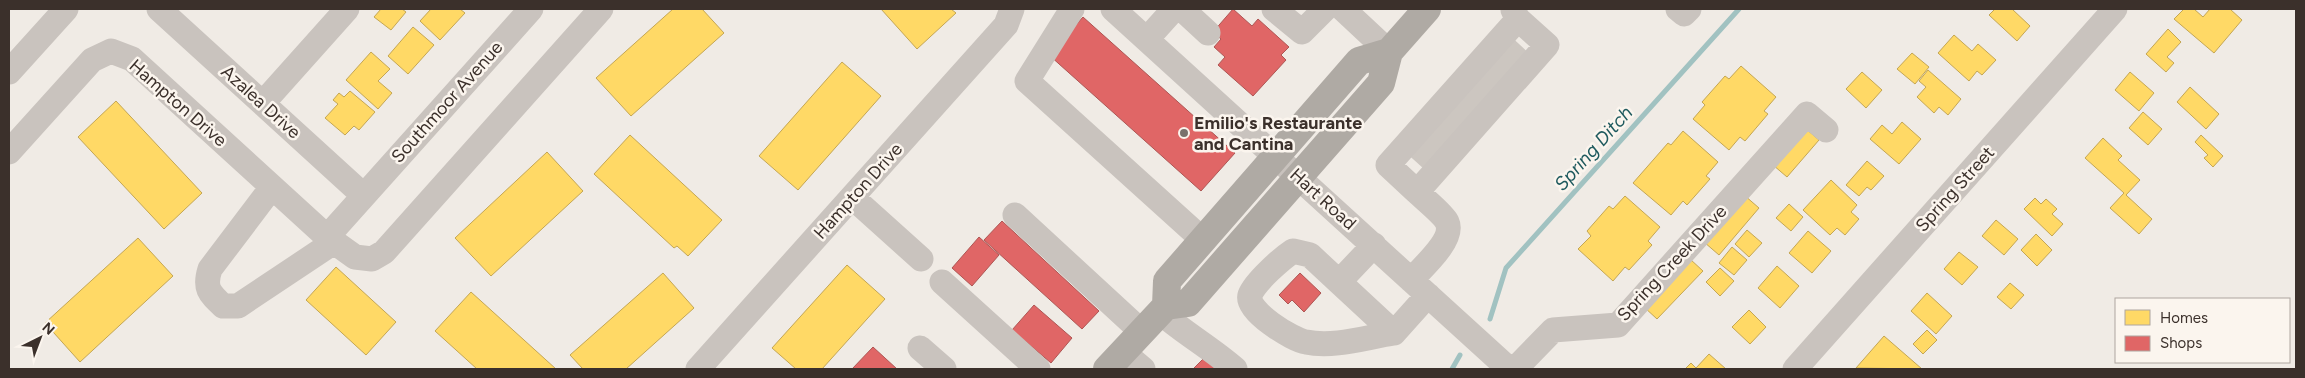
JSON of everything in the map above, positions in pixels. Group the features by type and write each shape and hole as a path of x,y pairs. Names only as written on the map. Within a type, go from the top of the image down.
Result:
{"highway":[{"path":"1125,363 1142,332 1163,309 1188,303 1381,83 1389,52 1427,9"},
{"path":"1163,309 1167,281 1358,62 1389,52"}],"street":[{"path":"9,72 66,9"},
{"name":"Azalea Drive","path":"160,9 363,194"},
{"path":"263,103 347,9"},
{"name":"Southmoor Avenue","path":"363,194 530,9"},
{"name":"Hampton Drive","path":"9,152 92,60 111,51 132,59 330,240 355,257 372,259 384,252 601,9"},
{"name":"Hampton Drive","path":"703,367 1006,25 1012,9"},
{"path":"1072,9 1027,80 1203,240"},
{"path":"1147,39 1174,9"},
{"path":"1182,9 1208,33"},
{"path":"1274,9 1302,32 1325,9"},
{"path":"1343,9 1389,52"},
{"path":"1678,9 1684,14 1689,9"},
{"name":"Spring Street","path":"1796,369 2115,9"},
{"name":"Hart Road","path":"1117,10 1509,369"},
{"path":"1394,333 1449,233 1447,222 1388,165 1469,104 1548,45 1513,12 1469,104 1417,192"},
{"name":"Spring Creek Drive","path":"1515,369 1553,330 1618,325 1807,114 1826,130"},
{"path":"272,187 210,269 206,281 210,295 223,306 238,306 330,240 363,194"},
{"path":"852,197 921,259"},
{"path":"1015,215 1142,332"},
{"path":"1339,282 1374,246"},
{"path":"1293,251 1310,255 1394,333 1332,343 1307,342 1287,335 1268,322 1250,301 1250,295 1256,286 1284,257 1293,251"},
{"path":"942,282 1038,369"},
{"path":"1163,309 1187,335 1213,349 1235,369"},
{"path":"920,348 944,369"}],"building: Homes":[{"path":"381,9 402,9 406,12 391,30 374,17"},
{"path":"431,9 460,9 465,13 440,40 420,21"},
{"path":"673,9 702,9 724,33 631,116 596,78"},
{"path":"881,9 951,9 956,13 917,49"},
{"path":"1995,9 2012,9 2030,26 2017,41 1989,15"},
{"path":"2184,9 2194,9 2203,17 2210,9 2230,9 2242,20 2214,53 2174,19"},
{"path":"413,27 434,45 408,74 388,56"},
{"path":"2168,29 2181,42 2167,57 2174,63 2166,72 2146,54"},
{"path":"1954,35 1972,51 1978,44 1996,60 1982,75 1977,71 1969,81 1938,53"},
{"path":"371,52 390,69 378,81 392,93 378,109 346,80"},
{"path":"1912,53 1929,67 1915,84 1897,69"},
{"path":"842,62 881,96 798,190 759,156"},
{"path":"1741,66 1776,97 1764,111 1768,114 1745,141 1740,137 1729,150 1693,119 1705,105 1702,102 1725,76 1729,79"},
{"path":"1928,70 1961,99 1948,115 1939,107 1934,113 1917,97 1926,87 1919,81"},
{"path":"1862,72 1882,90 1866,108 1846,89"},
{"path":"2130,72 2154,93 2139,111 2115,90"},
{"path":"2190,87 2219,114 2206,129 2177,102"},
{"path":"350,91 375,112 359,130 354,126 345,135 325,118 338,104 333,100 339,93 344,97"},
{"path":"116,101 202,193 164,229 78,137"},
{"path":"2143,112 2162,129 2148,145 2129,128"},
{"path":"1902,122 1921,139 1899,164 1870,139 1882,125 1892,134"},
{"path":"1805,128 1819,140 1787,177 1773,165"},
{"path":"1683,131 1718,162 1706,176 1710,179 1687,205 1683,201 1671,215 1633,183 1668,143 1671,145"},
{"path":"630,135 722,220 688,256 677,246 674,248 594,174"},
{"path":"2201,135 2223,156 2213,167 2204,158 2208,155 2195,142"},
{"path":"2103,138 2122,156 2118,160 2140,180 2126,195 2152,219 2139,234 2110,208 2124,193 2085,158"},
{"path":"547,152 583,191 491,276 455,238"},
{"path":"1867,161 1884,176 1871,190 1867,187 1859,196 1846,185"},
{"path":"1831,180 1857,205 1851,212 1859,219 1845,235 1837,228 1830,235 1803,210"},
{"path":"1744,195 1759,208 1719,255 1704,242"},
{"path":"1625,196 1660,227 1648,241 1652,245 1629,270 1625,267 1613,281 1578,249 1591,236 1587,231 1609,206 1613,209"},
{"path":"2035,198 2041,204 2046,199 2057,209 2052,214 2063,224 2052,236 2024,209"},
{"path":"1789,204 1803,217 1791,231 1776,218"},
{"path":"1996,220 2018,239 2004,255 1982,236"},
{"path":"1747,230 1762,243 1749,257 1735,244"},
{"path":"1808,231 1831,251 1812,273 1789,253"},
{"path":"2036,234 2052,250 2037,266 2021,250"},
{"path":"138,238 173,276 80,362 45,323"},
{"path":"1732,247 1747,260 1734,275 1719,263"},
{"path":"1959,252 1978,267 1962,285 1944,269"},
{"path":"1690,259 1703,271 1657,319 1644,307"},
{"path":"847,265 885,299 822,369 796,369 772,348"},
{"path":"1777,266 1799,286 1780,308 1758,288"},
{"path":"336,267 396,322 366,355 306,300"},
{"path":"1720,268 1734,281 1720,296 1706,282"},
{"path":"663,273 694,308 626,369 583,369 570,355"},
{"path":"2010,283 2024,295 2011,309 1997,297"},
{"path":"471,292 556,369 477,369 435,331"},
{"path":"1927,293 1952,316 1936,334 1911,311"},
{"path":"1749,310 1766,327 1750,344 1732,327"},
{"path":"1927,330 1937,340 1923,354 1913,344"},
{"path":"1884,336 1922,369 1856,368"},
{"path":"1709,354 1726,369 1685,369 1691,363 1696,368"}],"building: Shops":[{"path":"1233,9 1252,26 1258,19 1289,47 1281,55 1286,60 1253,96 1218,65 1225,57 1214,47 1221,39 1213,32"},
{"path":"1083,17 1235,153 1201,191 1049,55"},
{"path":"1002,221 1099,311 1082,329 984,240"},
{"path":"979,237 999,255 972,286 952,268"},
{"path":"1300,273 1321,293 1304,312 1292,300 1288,304 1279,295"},
{"path":"1034,305 1072,338 1051,363 1012,330"},
{"path":"873,347 897,369 852,369"},
{"path":"1210,352 1229,369 1193,369"}],"waterway":[{"name":"Spring Ditch","path":"1490,319 1506,268 1739,9"},
{"path":"1452,369 1460,355"}],"tunnel":[{"path":"1504,47 1522,64"},
{"path":"1489,63 1507,80"},
{"path":"1474,80 1492,96"},
{"path":"1460,96 1478,112"},
{"path":"1445,112 1464,129"},
{"path":"1431,129 1449,146"},
{"path":"1416,145 1435,162"}],"place":[{"name":"Emilio's Restaurante and Cantina","path":"1184,133"}]}
